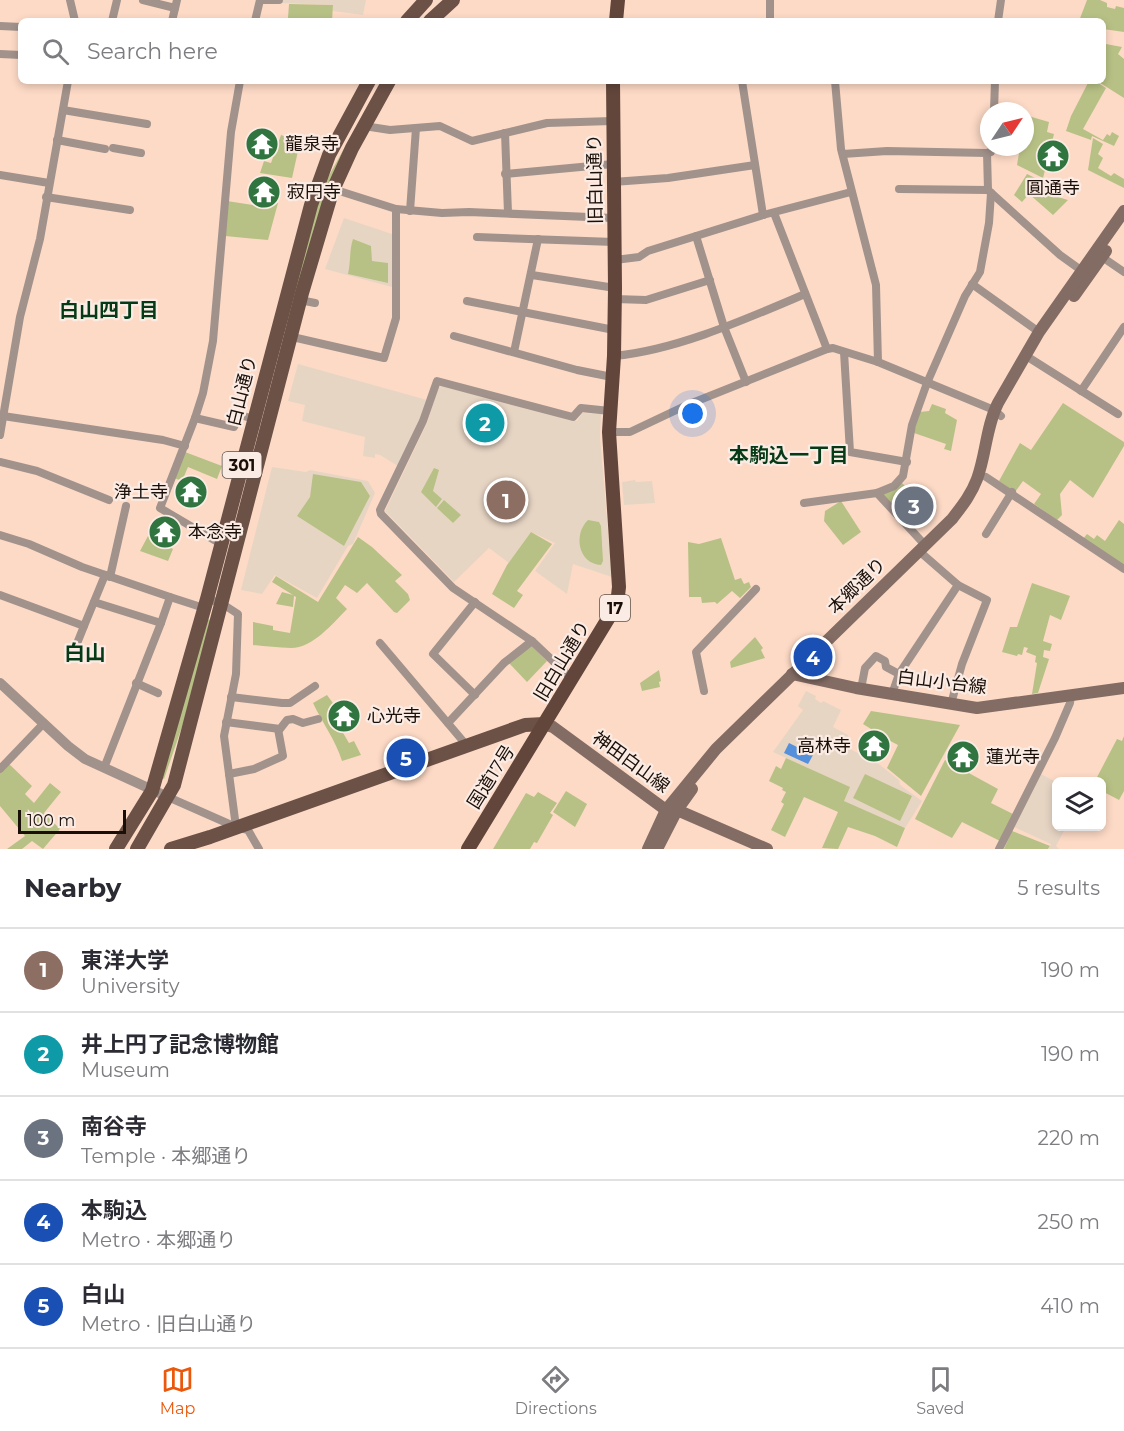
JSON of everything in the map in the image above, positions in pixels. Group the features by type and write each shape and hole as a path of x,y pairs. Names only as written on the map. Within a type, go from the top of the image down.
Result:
{"highway":[{"path":"616,18 618,0"},
{"name":"旧白山通り","path":"544,724 617,604 619,576 609,432 615,293 613,84"},
{"name":"国道17号","path":"468,849 544,724"}],"main road":[{"path":"410,18 426,0"},
{"path":"433,18 453,0"},
{"name":"白山通り","path":"116,849 152,791 321,175 329,155 367,84"},
{"name":"白山通り","path":"137,849 174,784 300,300 333,189 383,84"},
{"path":"321,175 337,154 352,126 356,124 364,126"},
{"name":"本郷通り","path":"923,551 970,510 986,477 999,408 1124,211"},
{"name":"本郷通り","path":"648,849 672,810 716,749 797,675 923,551 952,519 973,490 999,408 1039,332 1085,273 1102,257 1124,226"},
{"path":"271,352 286,356"},
{"name":"白山小台線","path":"797,675 861,689 982,708 1124,688"},
{"name":"神田白山線","path":"544,724 553,727 672,810 767,849"},
{"name":"旧白山通り","path":"171,849 468,747 525,725 544,724"},
{"name":"本郷通り","path":"657,849 672,810"}],"street":[{"path":"70,0 74,18"},
{"path":"113,18 117,0"},
{"path":"143,0 176,4"},
{"path":"256,18 261,0 279,0"},
{"path":"770,0 770,18"},
{"path":"998,18 1001,0"},
{"path":"0,26 18,27"},
{"path":"0,54 18,55"},
{"path":"0,435 3,398 40,238 67,84"},
{"path":"221,544 160,508 203,393 213,341 231,132 239,84"},
{"path":"742,84 763,215"},
{"path":"835,84 841,149 876,285 878,362"},
{"path":"994,102 995,84"},
{"path":"63,110 147,124"},
{"path":"364,126 390,130 440,126 472,141 547,123 612,120"},
{"path":"410,211 416,128"},
{"path":"505,133 507,213"},
{"path":"57,140 141,153"},
{"path":"843,154 980,150"},
{"path":"804,502 877,493 894,486 903,476 912,425 927,383 954,320 980,272 989,191 990,156"},
{"path":"506,174 613,164"},
{"path":"613,182 668,178 755,165"},
{"path":"0,175 49,183"},
{"path":"333,189 396,209 410,211 613,218"},
{"path":"899,189 989,191 1060,255 1085,273"},
{"path":"615,260 639,256 648,251 763,215 851,192"},
{"path":"46,197 130,210"},
{"path":"276,333 384,358 396,318 396,209"},
{"path":"774,213 827,349"},
{"path":"696,236 724,327 746,382"},
{"path":"477,237 614,242"},
{"path":"514,352 538,239"},
{"path":"1102,257 1124,272"},
{"path":"532,275 646,300 710,280"},
{"path":"972,284 1039,332"},
{"path":"614,357 640,354 724,327 805,294"},
{"path":"300,300 315,303"},
{"path":"467,301 614,330"},
{"path":"1081,391 1124,327"},
{"path":"454,336 612,377"},
{"path":"609,432 630,432 687,405 833,348 878,362 927,383 999,408"},
{"path":"844,352 850,452 907,462"},
{"path":"1031,359 1118,414"},
{"path":"571,678 532,641 453,588 381,514 380,510 423,421 437,381 573,417 581,408 610,411"},
{"path":"3,416 163,440 185,446"},
{"path":"195,418 234,427 240,416 254,419"},
{"path":"0,462 37,471 109,500"},
{"path":"986,477 1012,492 1124,569"},
{"path":"986,534 1012,492"},
{"path":"877,493 923,551 958,585 987,600 962,664 951,704"},
{"path":"74,651 107,576 126,507"},
{"path":"0,535 29,544 107,576 170,597 205,603 221,603 238,614 236,674 224,736 236,827"},
{"path":"892,694 898,674 958,585"},
{"path":"704,691 696,652 756,589"},
{"path":"0,595 84,626"},
{"path":"104,768 170,597"},
{"path":"94,602 161,623"},
{"path":"475,602 433,654 475,695"},
{"path":"448,723 504,663 532,641"},
{"path":"380,643 468,747"},
{"path":"861,689 865,668 876,656 885,661 886,667 898,674"},
{"path":"0,683 85,759 152,791 248,830 259,849"},
{"path":"136,683 158,693"},
{"path":"231,696 282,704 290,703 315,686"},
{"path":"999,849 1054,738 1071,696"},
{"path":"226,722 278,729 282,728 284,721 287,720 293,719 303,723 318,719"},
{"path":"0,769 44,723"},
{"path":"228,774 254,769 283,756 278,729"},
{"path":"199,849 210,837"}],"shaded area":[{"path":"281,0 366,0 363,15 333,11 333,5 281,3"},
{"path":"344,218 392,234 392,287 325,269"},
{"path":"298,364 427,400 398,466 380,455 375,454 375,458 363,456 365,437 302,421 305,405 288,401"},
{"path":"441,386 577,421 582,413 601,414 600,437 612,577 573,564 567,594 535,571 555,543 531,532 509,563 489,548 454,582 385,511 427,423 438,388"},
{"path":"272,467 306,472 310,470 368,481 375,493 353,544 348,546 317,598 275,575 262,594 241,590"},
{"path":"635,480 636,482 652,481 655,503 624,505 622,482"},
{"path":"806,691 816,696 815,699 821,703 823,701 841,710 833,727 848,735 852,750 880,765 899,780 900,785 922,801 905,828 843,801 849,787 773,752 803,710 798,706"},
{"path":"1039,773 1052,780 1052,831 1064,831 1056,846 1059,849 1049,849 1051,844 1014,827"}],"green space":[{"path":"1087,0 1100,0 1107,3 1107,7 1124,8 1124,32 1106,29 1106,18 1080,18"},
{"path":"289,4 333,5 332,18 288,18"},
{"path":"1106,44 1122,47 1118,54 1124,59 1124,98 1102,84 1106,84"},
{"path":"1087,84 1100,84 1106,88 1083,129 1103,140 1107,134 1110,136 1112,132 1119,136 1114,146 1092,136 1091,140 1066,131"},
{"path":"1034,118 1049,122 1047,132 1054,134 1043,178 1017,165 1018,156 1034,156"},
{"path":"355,129 290,324 283,323 322,188"},
{"path":"281,135 300,142 292,178 260,173 264,161 271,163"},
{"path":"1093,138 1103,144 1098,154 1103,158 1098,168 1111,176 1114,173 1124,179 1124,188 1088,170"},
{"path":"1027,174 1047,184 1058,197 1068,200 1053,215 1029,194 1022,202 1014,195"},
{"path":"227,201 266,207 267,201 278,203 268,240 225,236"},
{"path":"353,239 371,246 372,261 388,263 388,283 348,274"},
{"path":"1063,403 1124,442 1124,446 1093,498 1070,480 1060,494 1062,515 1057,520 1034,504 1041,494 1023,481 1015,492 999,481 1020,443 1031,450"},
{"path":"932,404 946,409 945,413 957,420 951,451 944,449 946,444 914,433 919,412 929,411"},
{"path":"185,452 222,466 217,479 188,467 182,481 174,478"},
{"path":"434,468 439,470 433,491 442,499 436,507 421,492"},
{"path":"313,474 361,482 370,496 344,546 297,516 310,497"},
{"path":"902,483 906,487 895,495 904,506 909,502 916,512 905,522 879,494"},
{"path":"444,500 461,515 453,523 437,508"},
{"path":"841,501 861,532 843,545 824,521 825,511"},
{"path":"588,520 599,522 601,526 603,561 601,565 587,560 580,547 580,533"},
{"path":"1119,520 1124,524 1124,568 1083,539 1087,534 1094,539 1097,535 1105,541"},
{"path":"531,532 552,544 517,591 523,595 514,608 492,594 507,565"},
{"path":"148,536 173,549 168,561 140,551"},
{"path":"358,537 402,575 395,581 408,594 410,600 397,613 367,583 357,593 345,585 336,598 347,609 314,640 291,648 253,645 253,622 273,626 273,630 290,633 296,597 294,596 293,607 276,604 282,592 293,595 272,582 276,576 318,602"},
{"path":"721,538 735,580 741,578 744,584 749,582 751,587 740,598 732,591 717,604 715,602 702,603 701,597 689,597 688,542 699,544"},
{"path":"1032,583 1070,596 1061,620 1050,615 1043,641 1052,644 1050,651 1044,650 1043,657 1049,659 1038,693 1032,694 1036,656 1026,652 1028,648 1024,647 1022,655 1002,652 1010,627 1017,627"},
{"path":"206,619 211,620 184,721 164,779 162,778"},
{"path":"755,637 763,648 761,650 765,658 731,668 730,662"},
{"path":"531,645 547,661 527,682 509,663"},
{"path":"659,670 660,687 642,691 640,683"},
{"path":"327,695 338,710 332,714 349,743 354,741 361,755 342,761 313,703"},
{"path":"871,711 960,725 921,796 887,768 898,745 871,731 863,724"},
{"path":"1124,736 1124,791 1119,800 1106,793 1106,777 1097,777 1117,739 1122,741"},
{"path":"786,758 850,787 844,801 905,828 897,847 875,836 848,827 838,849 822,848 838,812 804,797 785,837 771,830 784,804 781,802 786,792 769,781 776,766 781,769"},
{"path":"945,760 998,789 991,803 1013,814 1000,841 962,822 952,838 915,819"},
{"path":"8,763 32,786 25,794 34,803 50,783 61,792 44,813 60,829 43,849 32,841 22,849 7,849 25,836 0,806 0,772"},
{"path":"865,774 912,796 900,821 853,798"},
{"path":"566,791 587,804 575,827 553,812"},
{"path":"538,792 557,803 537,843 534,842 530,849 493,849 526,793 534,797"},
{"path":"1012,831 1050,846 1048,849 1004,849"}],"water":[{"path":"789,743 813,755 808,764 784,753"}],"place":[{"name":"龍泉寺","path":"262,144"},
{"name":"圓通寺","path":"1053,156"},
{"name":"寂円寺","path":"264,192"},
{"name":"井上円了記念博物館","path":"485,423"},
{"name":"浄土寺","path":"191,492"},
{"name":"東洋大学","path":"506,500"},
{"name":"南谷寺","path":"914,506"},
{"name":"本念寺","path":"165,532"},
{"name":"本駒込","path":"813,657"},
{"name":"心光寺","path":"344,716"},
{"name":"高林寺","path":"874,746"},
{"name":"蓮光寺","path":"963,757"},
{"name":"白山","path":"406,758"}],"district":[{"name":"白山四丁目","path":"109,310"},
{"name":"本駒込一丁目","path":"789,455"},
{"name":"白山","path":"85,652"}]}
